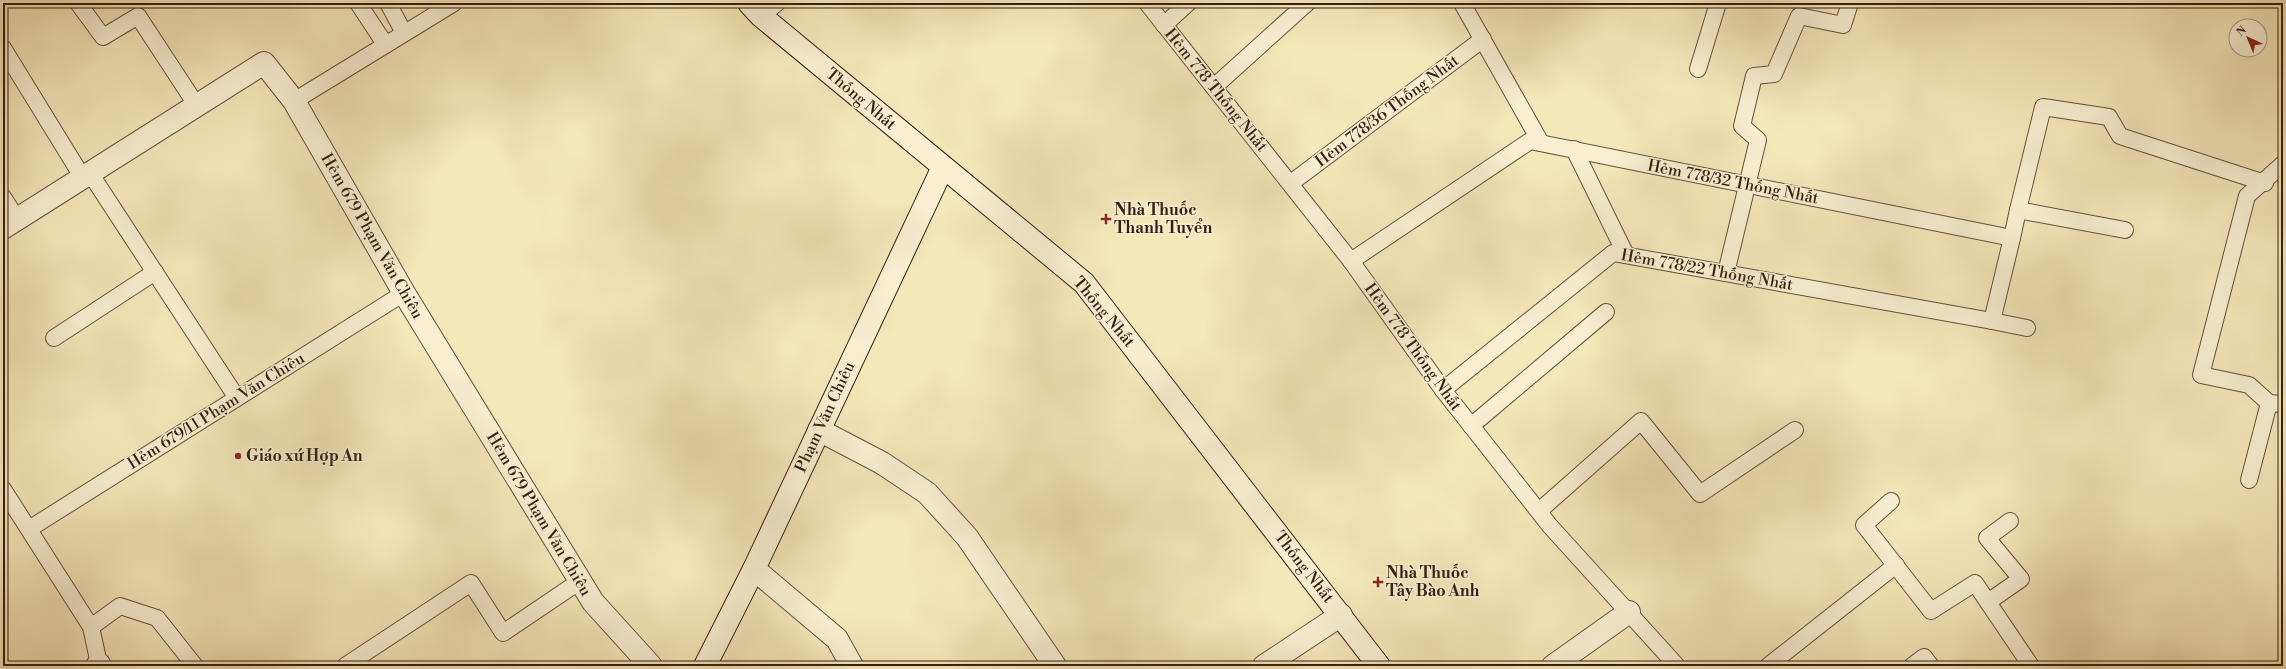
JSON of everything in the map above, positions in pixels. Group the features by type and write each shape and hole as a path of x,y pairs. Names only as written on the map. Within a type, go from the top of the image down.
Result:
{"street":[{"name":"Thống Nhất","path":"762,7 943,167 1084,283 1379,666"},
{"name":"Hẻm 679 Phạm Văn Chiêu","path":"10,224 264,63 294,101 404,293 592,602 651,666"},
{"name":"Phạm Văn Chiêu","path":"705,666 754,569 943,167"},
{"path":"819,430 882,463 927,494 968,537 1055,666"},
{"path":"754,569 837,639 852,666"},
{"path":"1553,666 1629,612"},
{"path":"1264,666 1341,615"}],"lane":[{"path":"78,3 103,37 138,16 196,106"},
{"path":"358,3 385,44"},
{"path":"388,3 404,33"},
{"path":"294,101 454,3"},
{"name":"Hẻm 778 Thống Nhất","path":"1147,3 1351,261 1443,390 1471,426 1539,511 1677,666"},
{"path":"1164,25 1188,3"},
{"path":"1214,87 1307,3"},
{"path":"1462,3 1541,143"},
{"path":"1698,69 1718,3"},
{"path":"1726,273 1746,184 1758,140 1742,126 1754,76 1774,74 1799,16 1843,25 1850,3"},
{"name":"Hẻm 778/36 Thống Nhất","path":"1290,183 1483,39"},
{"path":"3,48 86,175 155,272 237,398"},
{"path":"1992,321 2043,107 2109,117 2120,136 2264,183"},
{"name":"Hẻm 778/32 Thống Nhất","path":"1351,261 1530,141 2012,238"},
{"path":"1574,149 1626,255"},
{"path":"2249,480 2276,404 2249,385 2200,374 2247,196 2264,183 2283,164"},
{"path":"3,197 10,224"},
{"path":"2018,210 2125,230"},
{"name":"Hẻm 778/22 Thống Nhất","path":"1443,390 1613,253 2027,328"},
{"path":"54,338 155,272"},
{"name":"Hẻm 679/11 Phạm Văn Chiêu","path":"29,529 404,293"},
{"path":"1471,426 1606,312"},
{"path":"1539,511 1641,421 1700,494 1795,430"},
{"path":"3,489 91,627 100,665"},
{"path":"1891,501 1864,525 1931,612 1975,583 2032,666"},
{"path":"1988,602 2021,578 1987,538 2010,521"},
{"path":"1768,666 1896,565"},
{"path":"345,666 470,583 503,633 580,581"},
{"path":"91,627 120,606 157,618 195,666"},
{"path":"1912,666 1924,657 1931,666"}],"place":[{"name":"Nhà Thuốc Thanh Tuyển","path":"1106,219"},
{"name":"Giáo xứ Hợp An","path":"238,456"},
{"name":"Nhà Thuốc Tây Bào Anh","path":"1378,582"}]}
